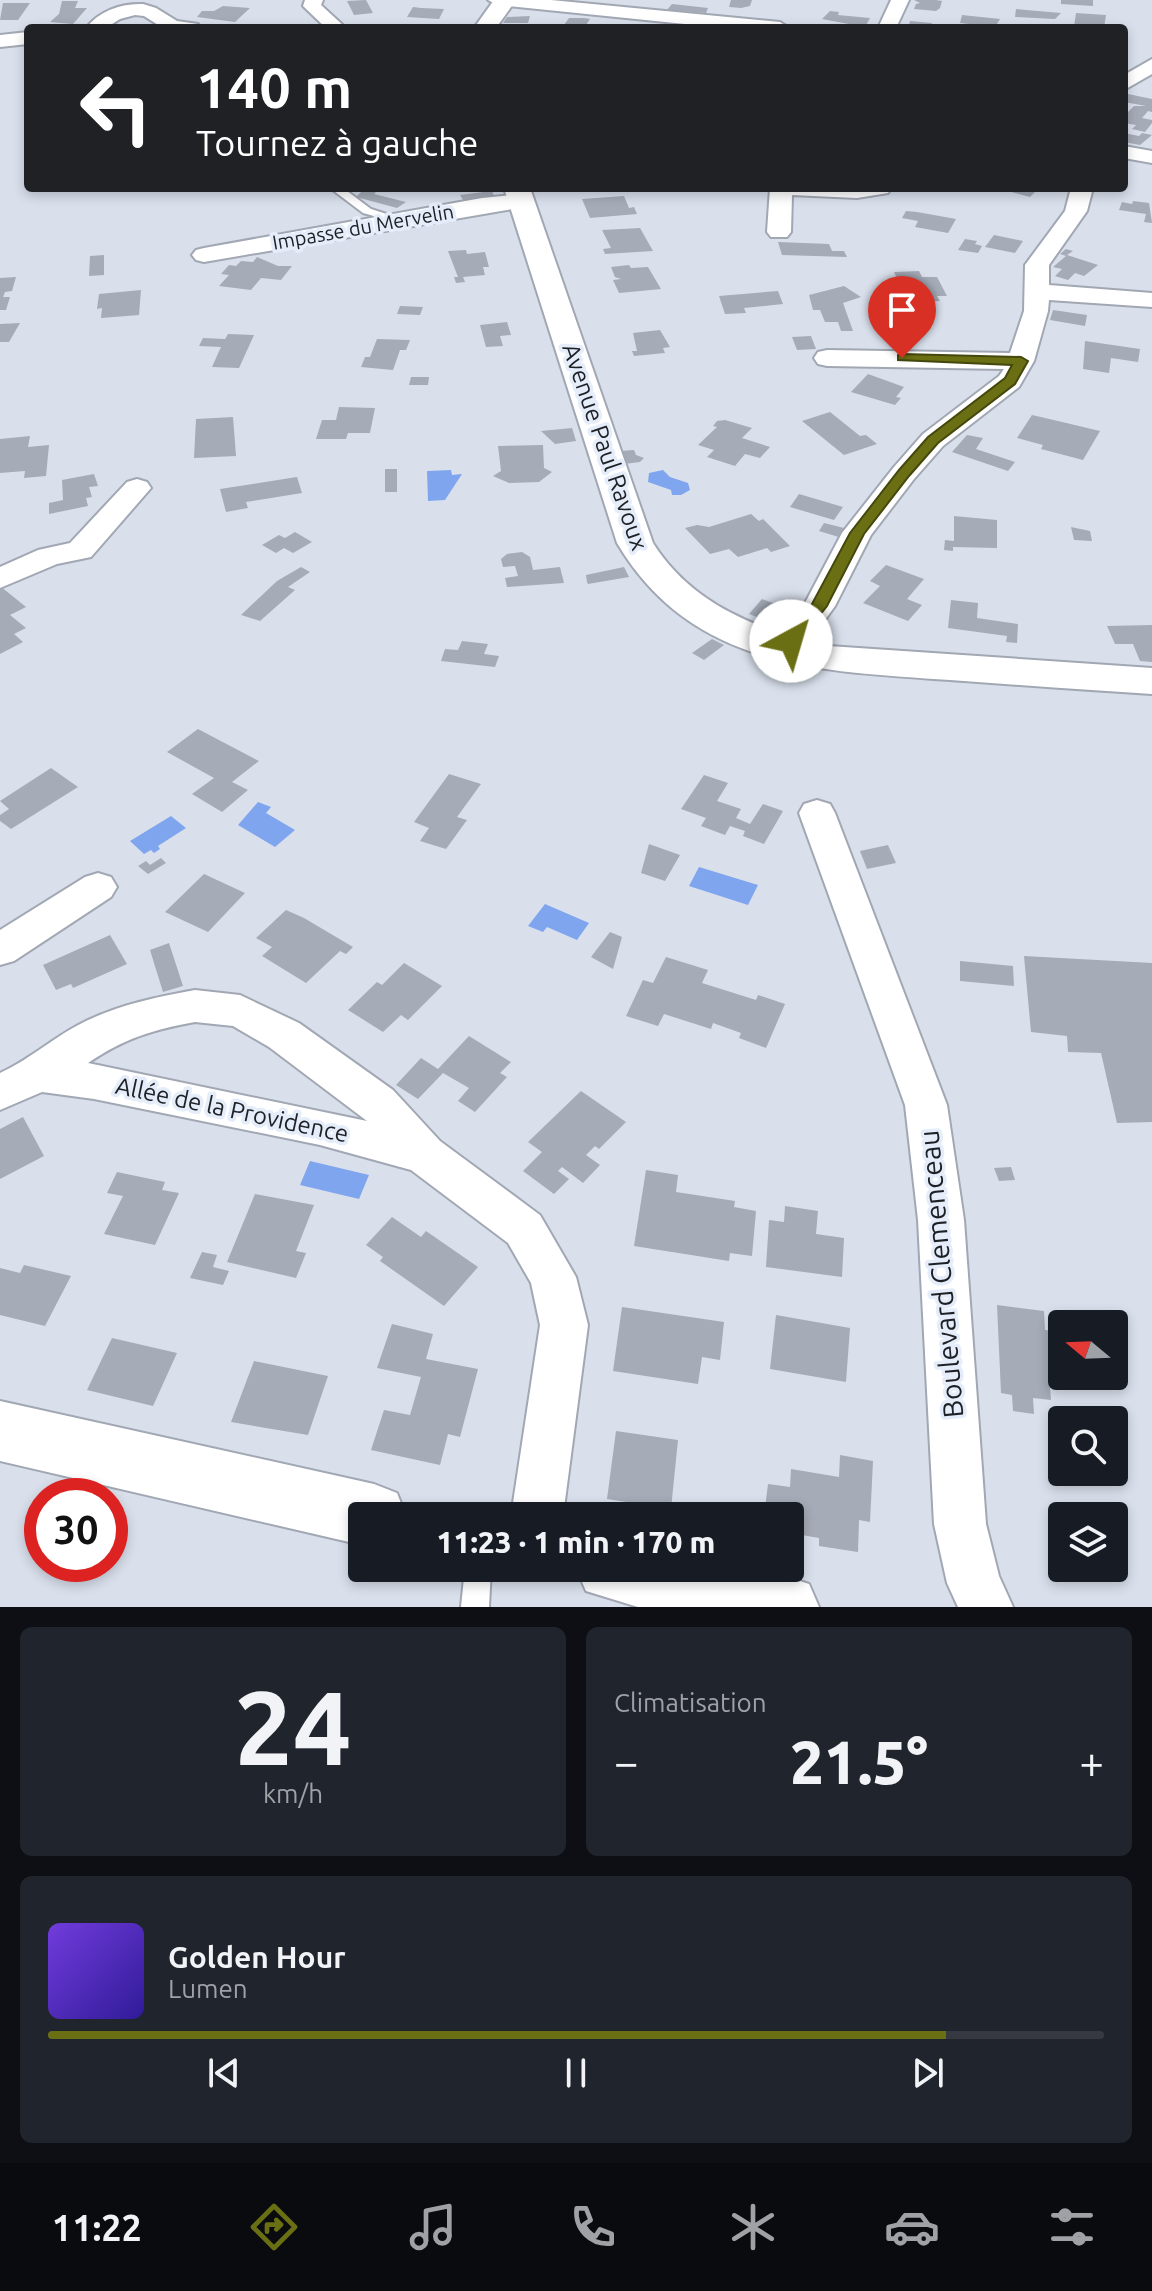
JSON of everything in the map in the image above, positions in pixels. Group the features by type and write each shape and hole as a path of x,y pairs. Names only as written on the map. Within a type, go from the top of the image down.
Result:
{"street":[{"path":"314,0 312,6 332,24"},
{"path":"487,24 502,0 709,24"},
{"path":"889,24 900,0"},
{"path":"100,24 111,16 140,10 150,12 165,24"},
{"path":"0,41 24,38"},
{"path":"1128,59 1152,65"},
{"path":"1128,81 1152,65"},
{"path":"1128,153 1152,157"},
{"path":"447,192 457,210"},
{"path":"779,232 784,192"},
{"path":"786,650 819,606 857,533 904,473 933,440 1010,381 1021,361 1036,311 1037,265 1076,211 1081,192"},
{"name":"Impasse du Mervelin","path":"204,255 457,210 519,194"},
{"name":"Avenue Paul Ravoux","path":"519,194 641,554 660,580 696,609 718,622 786,650 829,659 1152,681"},
{"path":"1037,292 1152,300"},
{"path":"827,358 1021,361"},
{"path":"0,579 49,556 80,551 137,488"},
{"name":"Boulevard Clemenceau","path":"817,813 926,1105 941,1220 960,1524 974,1583 986,1607"},
{"path":"0,950 98,887"},
{"name":"Allée de la Providence","path":"19,1083 98,1034 140,1016 195,1006 240,1011 284,1035 378,1103 424,1154 524,1229 553,1277 564,1325 539,1502"},
{"name":"Allée de la Providence","path":"19,1083 94,1081 320,1127 424,1154"},
{"path":"0,1431 348,1510"},
{"path":"673,1582 786,1607"}],"lane":[{"path":"341,192 367,211 399,220"},
{"path":"475,1607 477,1582"}],"water":[{"path":"451,470 452,475 462,474 445,500 428,501 427,471"},
{"path":"663,470 670,477 688,483 690,490 681,495 672,495 671,490 648,482 649,473"},
{"path":"258,802 271,807 266,813 295,830 275,847 238,825"},
{"path":"171,816 186,828 158,846 160,849 154,853 151,850 144,854 130,841"},
{"path":"699,867 758,885 748,905 689,886"},
{"path":"545,904 589,923 577,940 547,927 543,932 528,926"},
{"path":"310,1161 369,1175 359,1199 300,1185"}],"building":[{"path":"366,0 373,13 354,15 347,1"},
{"path":"731,0 752,0 750,6 741,8 729,7"},
{"path":"914,0 942,1 936,11 914,9 920,3"},
{"path":"1061,0 1093,0 1093,6 1061,4"},
{"path":"62,1 78,1 75,8 87,8 73,24 50,22 59,14"},
{"path":"3,3 30,3 18,20 0,20"},
{"path":"672,4 708,8 706,13 667,10"},
{"path":"223,6 250,8 235,22 197,17 202,11 214,11"},
{"path":"413,7 444,9 439,19 407,17"},
{"path":"1016,9 1061,13 1055,19 1015,17"},
{"path":"830,11 839,12 838,15 870,18 867,24 822,19"},
{"path":"1076,13 1106,15 1105,24 1074,24"},
{"path":"962,15 1000,19 997,24 960,23"},
{"path":"530,16 528,23 503,23 507,17"},
{"path":"569,18 590,19 587,24 565,24"},
{"path":"910,21 932,23 932,24 909,24"},
{"path":"1128,94 1152,99 1152,112 1148,111 1142,118 1152,120 1152,123 1145,132 1132,129 1136,125 1128,124 1128,112 1134,106 1146,106 1128,103"},
{"path":"1128,134 1152,135 1140,145 1128,143"},
{"path":"361,192 376,192 374,194 406,202 397,208 356,197"},
{"path":"492,192 495,198 465,203 460,195"},
{"path":"1011,192 1035,192 1030,197"},
{"path":"624,196 629,208 634,207 637,214 590,218 582,199"},
{"path":"1133,201 1149,203 1152,223 1144,222 1146,214 1119,210 1122,202 1132,204"},
{"path":"906,211 956,219 948,233 915,227 918,221 902,218"},
{"path":"640,228 653,251 605,254 603,249 611,248 602,230"},
{"path":"994,235 1023,241 1015,253 985,247"},
{"path":"965,239 977,241 975,244 982,246 978,253 958,250"},
{"path":"778,242 829,244 832,251 844,251 847,257 782,255"},
{"path":"1066,249 1073,251 1067,255 1098,265 1084,276 1075,273 1068,280 1055,276 1062,269 1053,267 1066,256 1060,254"},
{"path":"466,250 467,254 485,252 489,267 483,267 485,275 463,277 465,282 456,283 454,277 458,277 448,251"},
{"path":"104,255 104,275 89,276 90,256"},
{"path":"257,257 278,266 292,266 281,280 261,278 251,290 219,286 229,275 221,274 229,265 236,266 241,261 253,262"},
{"path":"629,265 631,268 648,267 661,289 619,293 613,280 621,279 615,277 611,267"},
{"path":"919,271 922,277 937,277 947,296 937,296 940,301 922,302 912,283 899,283 894,272"},
{"path":"16,277 12,291 5,292 3,297 10,297 6,310 0,310 0,278"},
{"path":"844,286 861,297 843,303 853,331 841,331 838,322 825,322 820,310 813,310 809,295"},
{"path":"141,290 139,315 101,318 102,308 97,309 99,294"},
{"path":"778,291 783,304 744,308 746,313 725,314 719,296"},
{"path":"400,306 423,307 420,315 397,314"},
{"path":"1053,310 1087,315 1085,326 1050,320"},
{"path":"507,322 511,335 500,336 503,346 486,347 480,325"},
{"path":"20,323 9,342 0,342 0,324"},
{"path":"660,330 670,347 663,348 665,353 634,356 632,351 637,351 633,333"},
{"path":"228,334 254,335 239,368 212,367 221,347 199,346 203,338 225,339"},
{"path":"811,336 816,349 797,350 792,337"},
{"path":"377,339 410,340 406,350 400,350 393,370 361,367 365,357 370,357"},
{"path":"1085,341 1140,349 1138,362 1111,358 1109,373 1083,369"},
{"path":"868,374 904,387 896,397 901,398 895,405 851,392"},
{"path":"411,377 429,377 428,385 409,385"},
{"path":"339,407 375,408 370,433 348,433 346,439 316,439 322,420 336,420"},
{"path":"830,412 860,436 866,435 877,444 844,455 802,421"},
{"path":"1032,415 1100,431 1083,460 1041,449 1043,445 1017,438"},
{"path":"233,417 236,456 194,458 196,419"},
{"path":"725,420 752,428 742,438 770,447 760,458 745,454 735,466 707,457 714,450 698,445 717,427 713,426 717,421"},
{"path":"572,428 576,441 555,444 541,431"},
{"path":"967,435 983,438 976,449 1015,462 1008,471 952,452"},
{"path":"30,436 28,447 49,445 46,476 24,478 25,471 0,473 0,439"},
{"path":"543,445 544,468 552,472 539,482 509,483 493,476 501,471 498,446"},
{"path":"634,450 636,455 644,458 640,462 624,464 620,451"},
{"path":"385,469 397,469 397,492 385,492"},
{"path":"94,474 98,486 89,487 92,497 86,498 88,506 49,514 49,503 63,500 62,480"},
{"path":"297,477 302,493 246,502 248,508 226,512 220,489"},
{"path":"799,494 843,507 834,520 790,507"},
{"path":"751,514 759,521 763,519 790,546 771,552 767,548 738,557 729,549 710,554 685,528 697,525 709,527"},
{"path":"954,516 997,520 997,548 953,547 953,551 944,550 945,540 954,541"},
{"path":"824,523 848,529 842,538 819,531"},
{"path":"1071,527 1090,531 1092,541 1074,540"},
{"path":"295,532 312,542 293,553 284,548 276,553 262,545 279,535 285,538"},
{"path":"522,552 530,557 533,570 560,567 564,583 507,587 505,578 518,576 515,566 503,567 501,559 507,554"},
{"path":"886,565 924,579 907,599 922,605 908,621 863,603 880,586 870,581"},
{"path":"301,567 310,572 288,587 295,590 260,621 241,615 277,581"},
{"path":"624,567 629,577 587,582 586,575"},
{"path":"0,586 26,607 10,615 26,628 14,634 23,642 0,654"},
{"path":"762,599 789,609 775,624 749,614"},
{"path":"951,600 978,603 977,618 1018,624 1017,643 1006,642 1007,636 948,628"},
{"path":"1152,625 1152,662 1140,661 1133,644 1115,644 1107,626"},
{"path":"712,639 724,645 704,660 692,653"},
{"path":"462,641 488,644 484,654 499,656 495,667 441,661 445,649 458,650"},
{"path":"198,729 259,761 232,782 248,790 222,812 192,794 214,778 167,752"},
{"path":"51,768 78,787 11,829 0,821 0,815 9,809 0,801"},
{"path":"449,774 481,784 457,817 467,820 446,849 420,841 429,828 414,822"},
{"path":"704,775 728,783 717,801 741,809 736,818 750,824 763,804 783,811 764,844 743,836 745,831 730,826 725,835 701,826 706,818 681,809"},
{"path":"649,844 680,855 665,881 641,873"},
{"path":"888,845 896,863 867,869 860,851"},
{"path":"161,858 166,863 148,874 138,866 146,861 150,865"},
{"path":"204,874 245,893 208,932 165,912"},
{"path":"286,910 353,947 346,954 340,951 306,983 262,956 272,947 256,938"},
{"path":"610,932 622,937 613,969 591,957"},
{"path":"110,935 127,964 73,988 71,984 56,990 43,965"},
{"path":"169,943 183,986 163,992 150,950"},
{"path":"1024,956 1152,963 1152,1122 1117,1123 1101,1053 1068,1052 1067,1036 1031,1032"},
{"path":"666,957 708,970 702,983 756,1000 758,995 785,1004 766,1048 739,1038 741,1033 713,1023 711,1029 664,1014 658,1026 626,1016 643,980 653,983"},
{"path":"960,961 1013,966 1014,986 960,981"},
{"path":"404,963 442,986 408,1020 401,1015 383,1032 348,1010 377,982 382,985"},
{"path":"469,1036 511,1062 500,1073 507,1077 475,1112 458,1101 469,1088 443,1073 418,1099 396,1085 421,1058 438,1069"},
{"path":"581,1091 626,1122 599,1149 595,1146 586,1155 600,1165 583,1183 562,1167 558,1171 569,1179 554,1194 523,1171 542,1152 528,1142"},
{"path":"23,1117 44,1156 0,1179 0,1129"},
{"path":"1011,1167 1015,1180 999,1181 994,1168"},
{"path":"646,1170 678,1175 676,1192 735,1201 734,1207 756,1211 752,1256 730,1253 729,1261 634,1246"},
{"path":"117,1172 165,1182 162,1190 179,1193 155,1245 104,1234 123,1196 107,1193"},
{"path":"255,1194 314,1205 296,1251 306,1253 296,1278 227,1262"},
{"path":"785,1206 818,1211 816,1234 844,1238 842,1277 766,1267 769,1220 784,1222"},
{"path":"392,1217 421,1237 426,1231 478,1267 444,1306 380,1261 383,1257 366,1245"},
{"path":"202,1252 217,1255 213,1267 229,1271 223,1285 190,1278"},
{"path":"24,1265 71,1276 45,1326 0,1315 0,1268 20,1273"},
{"path":"997,1305 1044,1311 1045,1330 1048,1330 1048,1390 1051,1400 1033,1398 1034,1414 1013,1411 1012,1395 1001,1393"},
{"path":"622,1307 724,1322 720,1360 702,1357 698,1384 613,1371"},
{"path":"776,1315 850,1328 846,1382 770,1369"},
{"path":"392,1324 433,1334 426,1359 478,1369 460,1437 448,1434 440,1465 371,1450 384,1410 410,1415 421,1377 377,1368"},
{"path":"112,1338 177,1353 153,1406 87,1390"},
{"path":"254,1361 328,1376 308,1435 231,1422"},
{"path":"616,1431 678,1440 672,1502 607,1499"},
{"path":"840,1455 873,1461 870,1522 859,1520 858,1552 819,1546 819,1538 804,1535 804,1502 766,1502 768,1484 790,1487 791,1469 839,1477"}],"route":[{"path":"791,641 819,606 857,533 904,473 933,440 1010,381 1021,361 902,358"}]}
